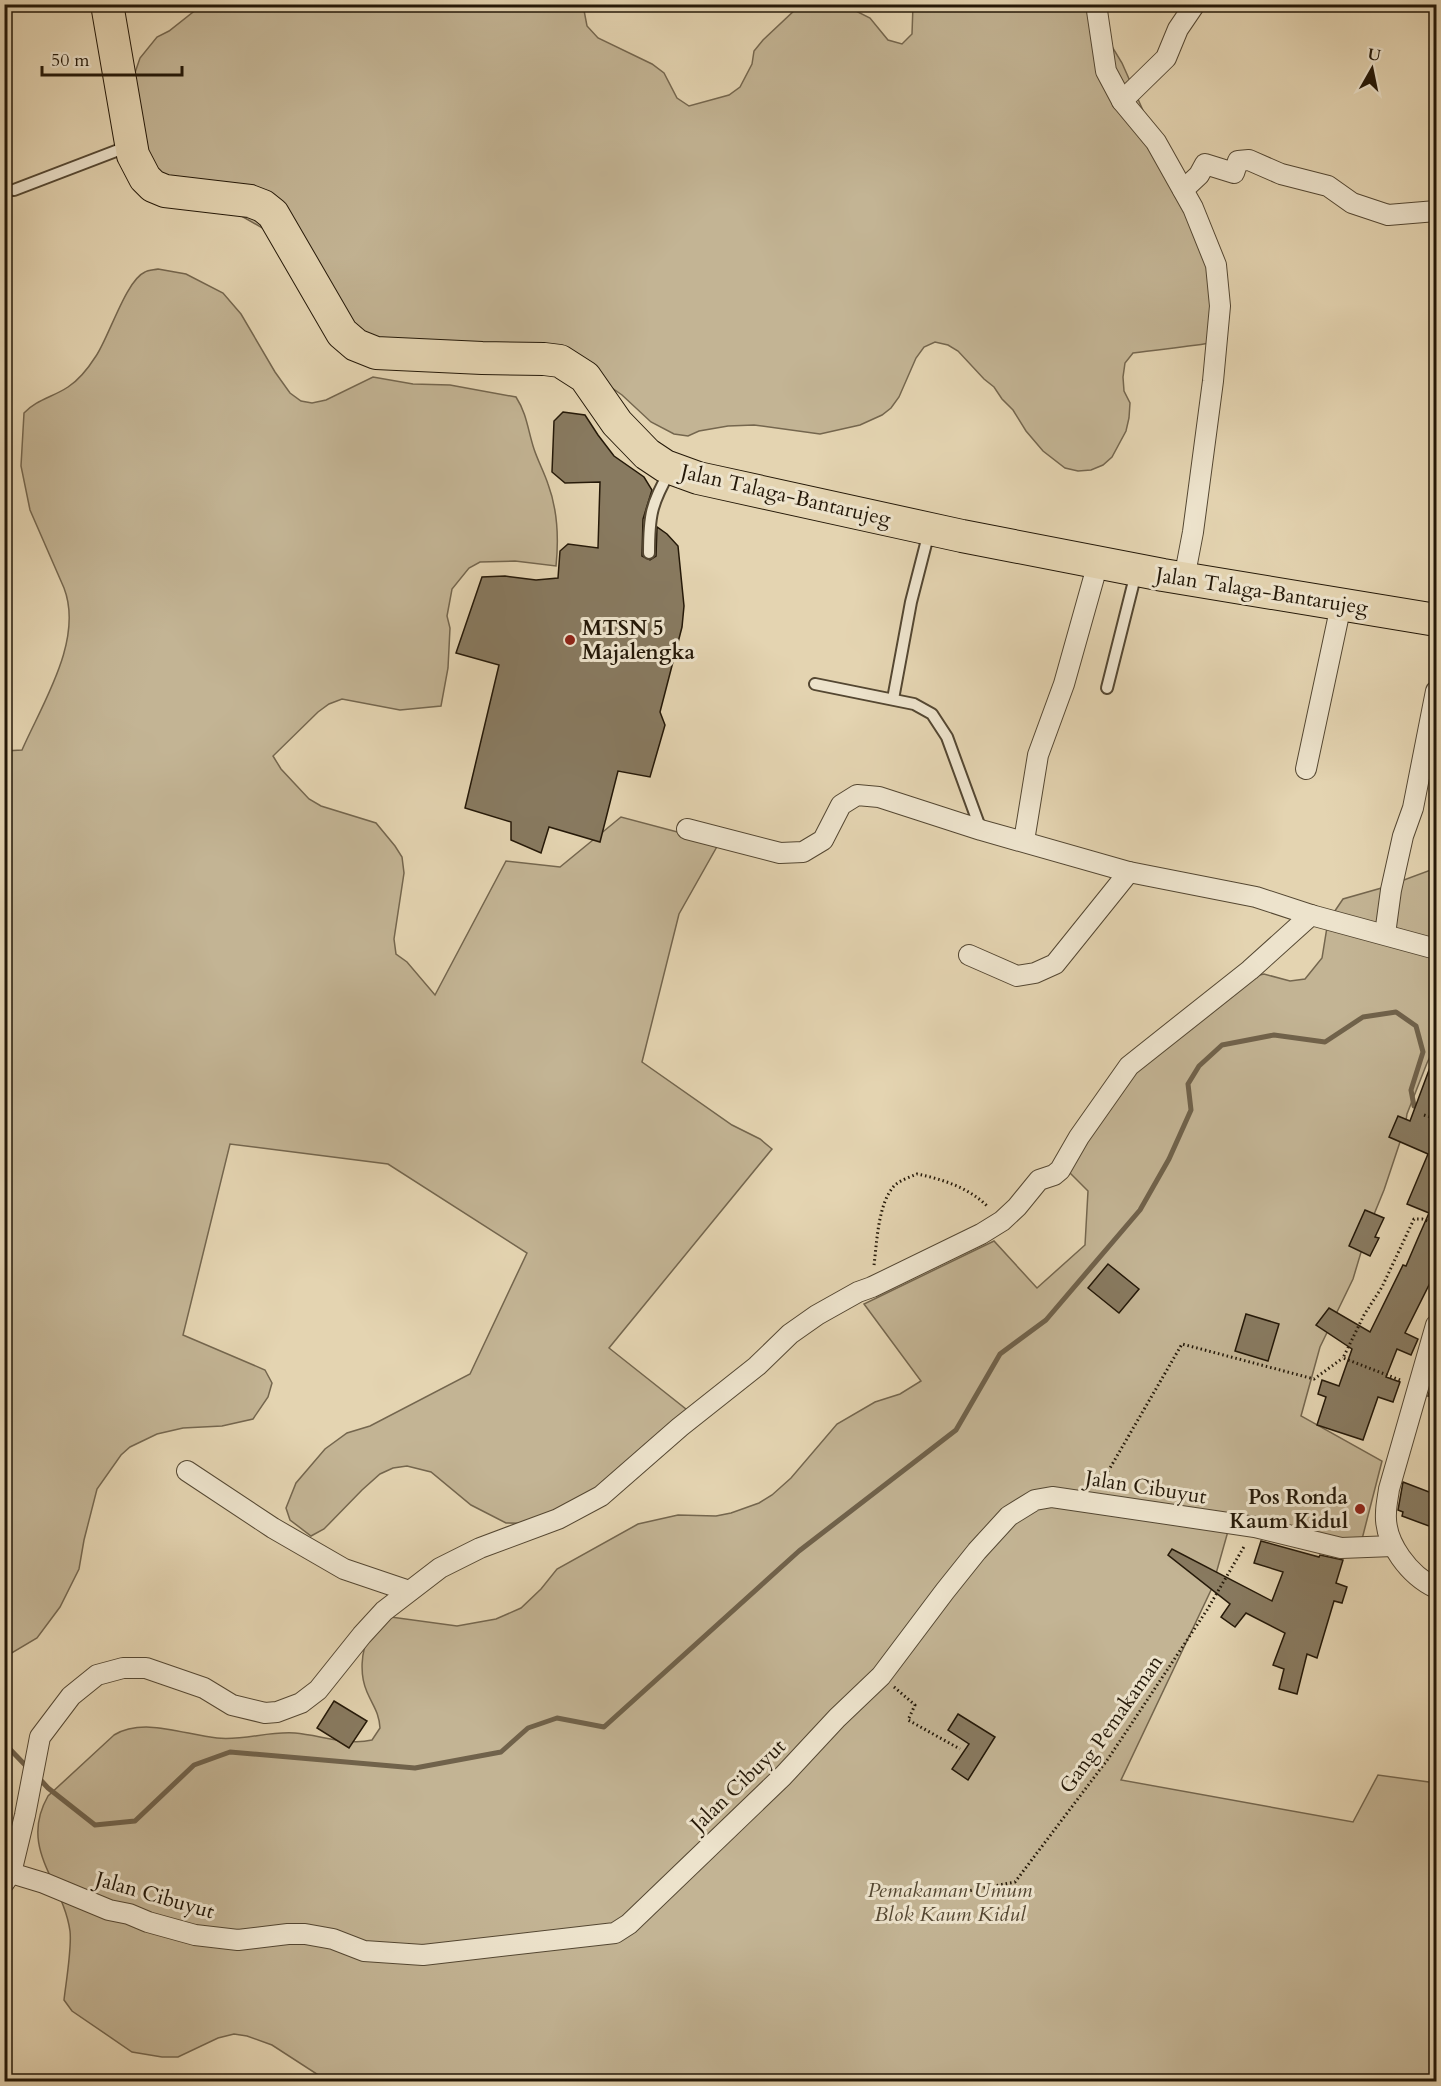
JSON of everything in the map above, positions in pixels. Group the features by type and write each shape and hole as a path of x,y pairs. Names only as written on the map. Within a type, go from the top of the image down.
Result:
{"main road":[{"name":"Jalan Talaga-Bantarujeg","path":"107,4 131,146 145,178 153,186 165,191 250,201 263,206 273,214 342,333 356,345 376,353 544,359 560,362 585,378 617,423 647,454 672,468 698,478 1098,563 1437,620"}],"street":[{"path":"1096,4 1106,71 1122,101 1156,142 1193,208 1216,265 1220,306 1205,444 1184,579"},
{"path":"1122,101 1166,58 1178,29 1195,4"},
{"path":"1183,190 1199,175 1204,164 1234,173 1238,160 1249,160 1291,177 1328,186 1352,203 1388,215 1437,211"},
{"path":"1024,841 1038,755 1064,684 1098,563"},
{"path":"1306,769 1341,604"},
{"path":"1385,934 1391,890 1413,808 1437,691"},
{"path":"687,830 780,853 803,852 823,840 841,805 857,795 879,797 981,830 1130,872 1256,897 1311,915 1437,949"},
{"path":"969,955 1017,976 1035,973 1056,964 1130,872"},
{"path":"8,1878 25,1815 40,1737 71,1696 98,1675 123,1668 147,1668 204,1688 232,1704 250,1710 265,1713 291,1708 318,1690 377,1618 440,1568 480,1548 558,1519 601,1496 680,1427 757,1366 790,1334 817,1315 858,1292 1002,1221 1039,1180 1060,1170 1079,1137 1129,1066 1250,970 1311,915"},
{"path":"1437,1325 1389,1489 1386,1513 1393,1546 1415,1573 1437,1588"},
{"path":"187,1471 273,1528 344,1569 409,1591"},
{"name":"Jalan Cibuyut","path":"8,1878 44,1883 109,1910 195,1935 238,1940 305,1934 333,1939 364,1951 391,1954 423,1954 615,1933 629,1924 783,1776 837,1718 881,1677 951,1583 1009,1516 1035,1500 1052,1497 1255,1527 1341,1548 1393,1546"}],"lane":[{"path":"14,190 131,146"},
{"path":"649,553 649,518 658,491 672,468"},
{"path":"893,699 911,602 930,528"},
{"path":"1107,688 1137,570"},
{"path":"815,684 914,704 932,714 947,737 981,830"}],"path":[{"path":"1424,1115 1437,1119"},
{"path":"872,1287 878,1233 885,1200 896,1185 917,1174 939,1178 980,1199 1002,1221"},
{"path":"1090,1502 1182,1344 1314,1379 1343,1358 1359,1323 1382,1287 1414,1219 1437,1224"},
{"path":"1343,1358 1418,1387"},
{"name":"Gang Pemakaman","path":"957,1893 1015,1882 1108,1759 1207,1610 1255,1527"},
{"path":"881,1677 915,1706 909,1720 960,1749"}],"green space":[{"path":"202,5 583,5 587,26 598,38 652,64 664,73 677,98 689,106 729,95 740,87 752,64 754,51 796,9 807,5 828,5 854,10 870,18 888,40 902,44 912,34 913,5 1087,5 1122,63 1219,282 1216,342 1133,353 1125,363 1123,377 1124,391 1130,403 1126,431 1112,457 1103,465 1091,470 1078,471 1065,468 1043,451 994,387 958,351 948,345 935,342 924,347 916,358 899,397 891,408 882,415 860,425 820,434 754,425 728,426 699,431 688,436 674,434 651,422 622,395 578,364 463,364 361,333 266,230 231,210 144,171 127,96 140,58 157,37 169,31"},
{"path":"158,269 186,274 223,293 241,314 290,393 301,401 312,403 326,400 373,377 413,384 450,385 516,397 525,416 554,504 557,534 556,566 515,561 480,562 469,568 452,589 447,616 450,628 448,668 441,706 400,710 342,699 318,712 273,756 281,769 309,799 321,806 376,823 395,846 402,857 404,873 394,939 396,954 407,962 435,995 506,861 560,867 621,817 719,843 679,914 642,1062 732,1125 760,1139 772,1149 609,1348 696,1417 554,1524 506,1523 471,1505 431,1472 407,1466 393,1468 380,1474 324,1529 311,1536 290,1520 286,1508 296,1483 325,1449 347,1433 370,1426 470,1374 527,1253 388,1164 230,1144 183,1335 265,1370 272,1383 268,1397 253,1419 222,1426 183,1428 157,1434 130,1447 121,1455 97,1489 79,1569 60,1607 37,1638 5,1657 4,751 22,750 58,671 69,629 69,608 64,588 30,510 21,466 24,413 34,405 68,387 80,377 101,347 131,286 145,272"},
{"name":"Pemakaman Umum Blok Kaum Kidul","path":"1436,868 1436,1044 1407,1114 1405,1127 1368,1229 1353,1279 1320,1347 1301,1416 1382,1461 1360,1547 1232,1517 1212,1588 1121,1780 1353,1822 1378,1775 1436,1783 1436,2081 329,2082 272,2045 234,2034 218,2038 178,2057 132,2052 72,2011 64,2000 70,1956 70,1931 66,1913 40,1849 38,1832 40,1815 48,1796 114,1735 138,1727 151,1727 227,1739 295,1733 353,1742 372,1740 380,1728 377,1713 365,1686 362,1671 364,1649 372,1633 391,1617 457,1626 496,1619 521,1608 541,1589 557,1569 638,1524 678,1515 716,1516 731,1513 759,1503 772,1495 791,1478 837,1424 875,1402 900,1394 921,1381 864,1304 994,1241 1037,1288 1085,1245 1088,1191 1061,1164 1126,1073 1251,977 1264,974 1290,981 1305,979 1322,958 1328,921 1343,899 1385,887"}],"building":[{"name":"MTSN 5 Majalengka","path":"563,412 585,415 614,456 644,477 652,490 643,519 642,556 650,560 656,556 657,527 678,546 684,606 682,627 660,712 665,725 650,777 618,771 600,842 549,827 541,853 511,840 511,822 465,808 499,665 456,653 482,577 505,576 536,580 558,578 560,551 568,544 598,548 600,482 565,483 552,472 554,421"},
{"path":"1435,1054 1437,1269 1405,1333 1418,1339 1411,1355 1397,1349 1386,1377 1400,1382 1393,1402 1378,1397 1363,1440 1317,1425 1326,1397 1318,1394 1322,1380 1339,1386 1352,1349 1316,1325 1329,1308 1370,1332 1403,1265 1406,1266 1429,1213 1407,1204 1428,1154 1389,1137 1398,1116 1410,1121"},
{"path":"1365,1210 1384,1218 1375,1237 1379,1238 1370,1256 1349,1246"},
{"path":"1108,1264 1139,1289 1119,1313 1088,1288"},
{"path":"1246,1314 1279,1324 1268,1361 1235,1351"},
{"path":"1437,1367 1437,1399 1428,1396"},
{"path":"1403,1482 1437,1495 1437,1529 1402,1516 1403,1512 1398,1510"},
{"path":"1261,1541 1319,1557 1320,1555 1343,1560 1336,1583 1347,1587 1342,1603 1334,1601 1317,1658 1307,1654 1297,1694 1279,1689 1284,1669 1273,1665 1285,1633 1246,1613 1235,1627 1221,1617 1230,1604 1168,1555 1172,1549 1272,1601 1283,1572 1254,1563"},
{"path":"334,1701 367,1721 349,1748 317,1728"},
{"path":"958,1714 995,1737 968,1780 952,1769 969,1744 948,1730"}],"waterway":[{"path":"37,1776 48,1788 95,1825 135,1821 194,1765 230,1752 415,1768 501,1752 528,1728 557,1718 604,1727 799,1551 956,1430 1000,1354 1046,1320 1140,1210 1169,1159 1191,1110 1188,1084 1199,1066 1222,1045 1274,1035 1325,1042 1363,1017 1396,1012 1416,1026 1423,1052 1411,1090 1414,1106 1421,1108"},
{"path":"4,1743 28,1768"}],"place":[{"name":"MTSN 5 Majalengka","path":"570,640"},
{"name":"Pos Ronda Kaum Kidul","path":"1360,1509"}]}
